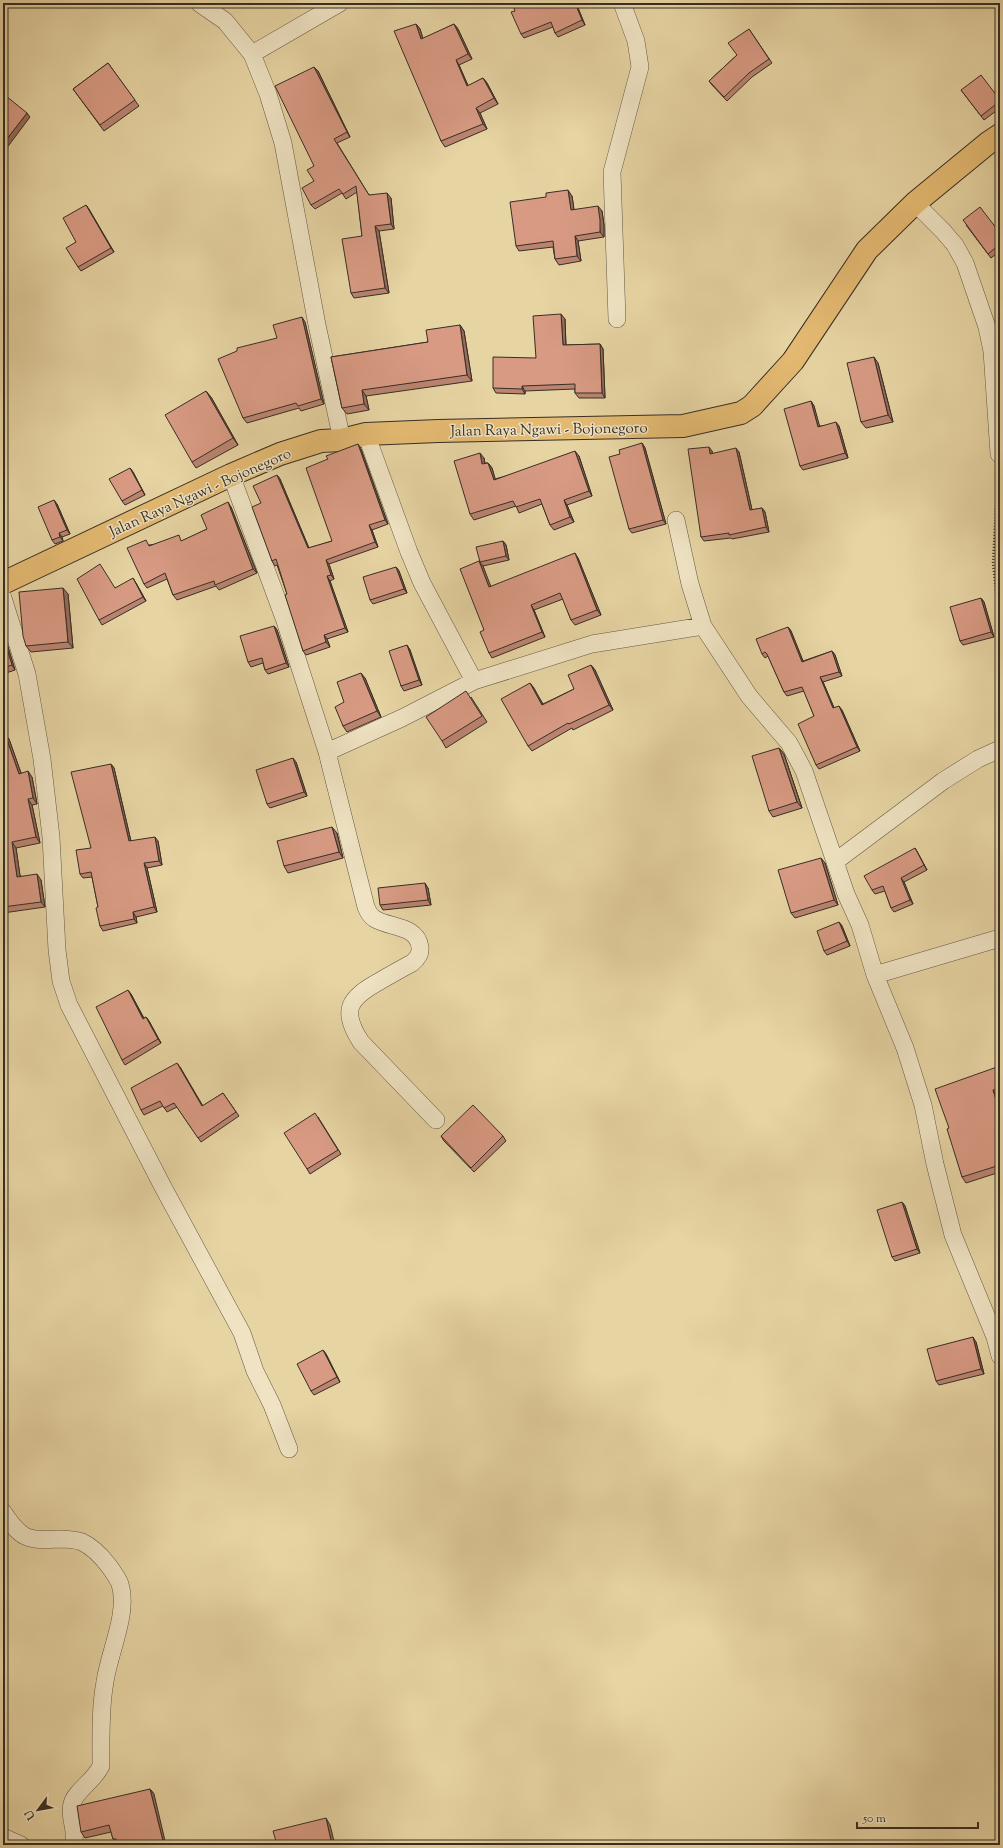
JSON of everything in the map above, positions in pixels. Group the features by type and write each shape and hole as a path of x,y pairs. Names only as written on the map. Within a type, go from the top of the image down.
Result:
{"highway":[{"name":"Jalan Raya Ngawi - Bojonegoro","path":"3,583 231,475 280,454 321,441 342,440 366,434 438,431 683,426 741,413 752,406 793,361 867,250 915,203 988,143 1000,135"}],"street":[{"path":"199,3 225,22 252,54 268,94 283,143 317,325 342,440"},
{"path":"252,54 340,3"},
{"path":"617,320 612,172 640,67 636,42 622,3"},
{"path":"915,203 955,245 965,263 975,291 987,327 992,351 999,454"},
{"path":"366,434 408,552 422,583 474,681"},
{"path":"231,475 284,618 328,752 368,913 376,920 412,933 419,942 420,949 417,959 370,986 354,999 350,1015 354,1030 361,1042 436,1120"},
{"path":"676,520 690,584 703,626 749,696 789,743 804,771 818,817 836,861 846,894 860,925 874,975 905,1048 923,1105 935,1164 953,1235 995,1337 1000,1356"},
{"path":"3,598 27,674 42,759 51,837 57,950 61,981 69,1005 242,1333 255,1371 272,1405 290,1449"},
{"path":"328,752 402,718 474,681 592,644 703,626"},
{"path":"836,861 943,781 978,759 1000,749"},
{"path":"874,975 1000,938"},
{"path":"3,1512 16,1530 25,1536 36,1540 68,1539 81,1542 90,1547 104,1560 117,1577 120,1585 122,1610 104,1683 100,1766 97,1774 76,1797 72,1804 75,1829 73,1845"},
{"path":"3,1837 21,1845"}],"path":[{"path":"999,454 993,563 1000,629"}],"building":[{"path":"512,3 575,3 582,20 555,33 551,22 521,34 511,12 515,11"},
{"path":"416,24 421,39 454,24 468,54 456,60 467,86 483,78 494,98 476,108 483,124 441,141 394,31"},
{"path":"749,29 769,59 749,73 724,97 709,81 737,55 728,43"},
{"path":"108,63 135,100 100,125 73,89"},
{"path":"314,67 347,132 334,139 369,195 387,193 391,224 375,226 385,288 351,293 342,239 362,236 356,186 343,194 339,189 311,205 302,188 314,181 307,170 314,166 275,86"},
{"path":"981,75 1000,101 981,116 961,90"},
{"path":"6,96 27,113 3,144 3,101"},
{"path":"568,190 571,210 598,206 600,232 575,236 577,256 555,259 553,241 516,246 510,202 546,197 546,193"},
{"path":"86,205 111,248 78,267 66,248 76,242 63,218"},
{"path":"980,207 1000,233 1000,244 988,254 963,220"},
{"path":"561,314 563,345 600,344 602,393 575,393 575,384 522,386 522,389 493,388 493,357 536,358 533,316"},
{"path":"302,317 321,399 298,406 296,403 243,418 218,359 237,351 237,348 277,338 273,325"},
{"path":"460,325 467,375 362,390 364,404 342,408 331,357 428,342 426,330"},
{"path":"874,357 888,415 861,422 847,363"},
{"path":"206,391 233,438 192,462 165,415"},
{"path":"811,401 818,427 836,422 845,453 800,466 784,409"},
{"path":"642,443 663,520 629,529 609,457 620,454 619,450"},
{"path":"358,444 385,520 369,525 375,542 326,560 331,575 327,576 345,628 324,635 326,642 303,651 285,595 287,594 276,559 272,561 252,507 261,503 253,486 277,475 308,548 332,541 306,468 328,459 326,456"},
{"path":"709,447 710,454 736,448 750,510 762,508 766,527 729,535 729,533 701,537 688,449"},
{"path":"575,451 589,491 564,500 570,517 550,525 540,499 516,507 513,501 470,514 454,461 480,453 482,464 488,463 494,480"},
{"path":"130,468 142,490 122,501 109,479"},
{"path":"54,500 67,530 59,533 60,537 52,540 38,507"},
{"path":"228,502 253,569 215,585 214,581 173,595 165,573 144,584 127,548 146,540 149,546 179,535 181,541 207,529 201,515"},
{"path":"503,541 506,556 480,562 476,547"},
{"path":"575,553 597,610 571,620 560,593 531,605 542,632 489,653 480,632 484,630 460,569 479,561 489,587"},
{"path":"100,564 115,588 133,578 143,597 99,620 77,579"},
{"path":"396,567 404,589 370,600 363,577"},
{"path":"63,588 68,642 26,646 23,636 19,592"},
{"path":"981,598 991,632 960,641 950,607"},
{"path":"274,626 286,663 265,670 262,658 248,662 240,636"},
{"path":"788,627 802,662 832,651 839,672 820,677 833,708 839,706 857,747 816,765 798,724 814,716 802,687 784,692 767,654 765,652 762,654 756,639"},
{"path":"3,637 12,665 3,668"},
{"path":"407,645 419,680 401,686 389,651"},
{"path":"591,665 609,705 569,724 568,723 528,746 501,699 530,683 542,705 574,689 568,675"},
{"path":"361,673 377,711 343,726 335,707 344,702 337,682"},
{"path":"466,691 482,716 442,741 426,717"},
{"path":"3,734 5,734 19,774 28,771 33,798 28,799 36,837 12,842 17,877 37,874 41,902 3,907"},
{"path":"779,748 797,802 769,811 752,756"},
{"path":"293,758 304,792 267,804 256,770"},
{"path":"111,764 129,841 155,837 159,861 144,863 154,907 133,912 134,919 100,926 91,872 80,874 76,850 91,848 71,772"},
{"path":"332,827 339,852 284,866 277,841"},
{"path":"915,848 924,865 901,878 910,900 891,908 883,886 872,890 864,876"},
{"path":"821,858 834,900 791,913 778,870"},
{"path":"425,883 428,900 380,905 378,888"},
{"path":"839,922 847,941 824,951 817,931"},
{"path":"128,990 143,1019 146,1017 158,1039 122,1060 96,1007"},
{"path":"177,1063 202,1106 223,1093 236,1112 198,1138 174,1103 164,1108 160,1101 141,1110 131,1088"},
{"path":"997,1067 1000,1075 1000,1087 993,1090 1000,1113 1000,1165 962,1177 947,1129 949,1128 935,1089"},
{"path":"473,1105 503,1136 471,1168 441,1136"},
{"path":"315,1113 338,1150 307,1169 284,1133"},
{"path":"902,1202 917,1249 892,1257 877,1210"},
{"path":"973,1337 981,1369 936,1381 927,1349"},
{"path":"323,1350 337,1377 311,1391 297,1364"},
{"path":"150,1789 164,1845 117,1845 116,1839 113,1839 109,1825 81,1832 77,1806"},
{"path":"326,1818 332,1845 277,1845 273,1831"},
{"path":"180,1843 180,1845 169,1845"}]}
